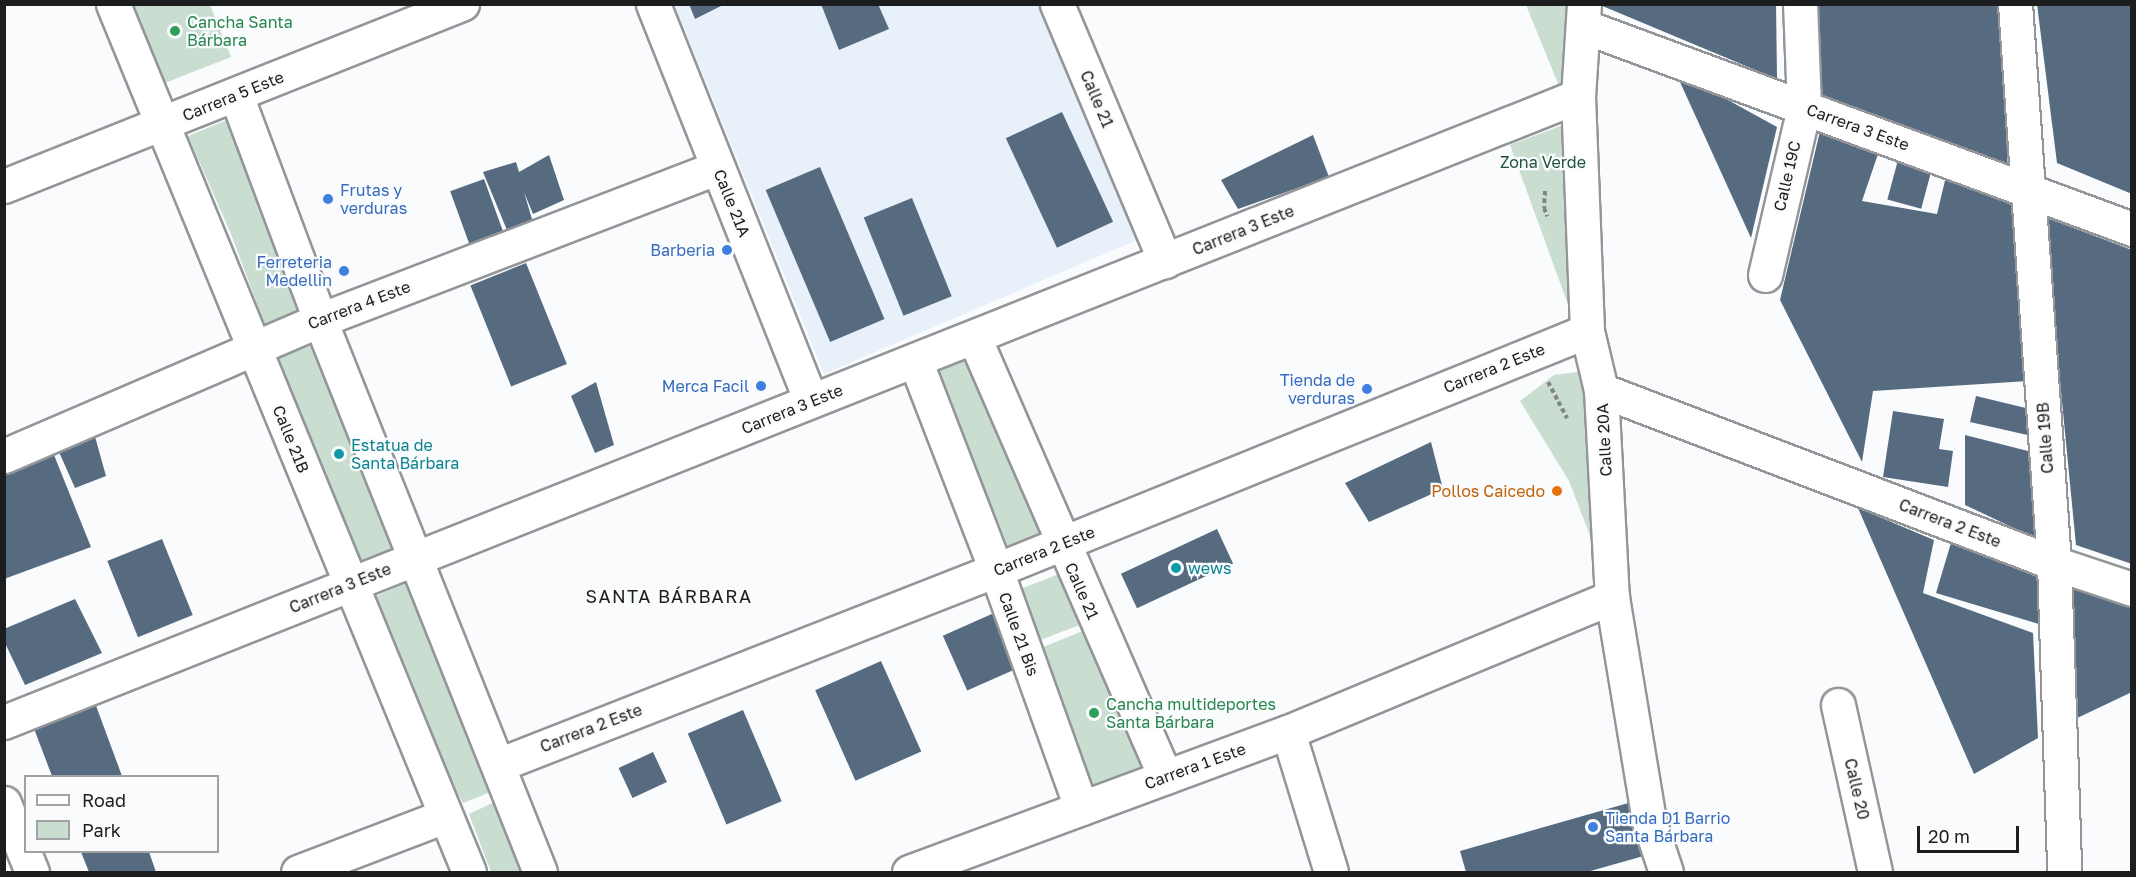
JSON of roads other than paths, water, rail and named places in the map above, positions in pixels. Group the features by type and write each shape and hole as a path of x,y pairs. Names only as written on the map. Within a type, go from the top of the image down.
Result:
{"street":[{"name":"Calle 21B","path":"112,4 469,873"},
{"name":"Carrera 5 Este","path":"4,186 236,94 409,14 462,4"},
{"name":"Calle 21A","path":"653,4 811,401"},
{"name":"Calle 19C","path":"1765,275 1804,106 1800,4"},
{"name":"Calle 19B","path":"2015,4 2026,189 2054,563 2064,873"},
{"name":"Calle 21","path":"1067,8 1165,261"},
{"name":"Carrera 3 Este","path":"1584,15 1804,106 2132,229"},
{"name":"Calle 20A","path":"1584,15 1578,96 1587,331 1601,390 1612,597 1649,821 1665,873"},
{"path":"236,94 320,320 540,873"},
{"name":"Carrera 3 Este","path":"4,722 1578,96"},
{"name":"Carrera 4 Este","path":"4,456 320,320 718,167"},
{"name":"Carrera 2 Este","path":"498,765 1062,544 1587,331"},
{"name":"Calle 21","path":"974,337 1165,777"},
{"name":"Calle 21 Bis","path":"915,360 996,570 1081,808"},
{"name":"Carrera 2 Este","path":"1601,390 2054,563 2132,589"},
{"name":"Carrera 1 Este","path":"909,873 956,864 1081,808 1288,732 1612,597"},
{"name":"Calle 20","path":"1838,705 1875,873"},
{"path":"1288,732 1331,873"},
{"path":"4,803 32,873"},
{"path":"298,873 445,816"}],"place":[{"name":"Cancha Santa Bárbara","path":"175,31"},
{"name":"Frutas y verduras","path":"328,199"},
{"name":"Barberia","path":"727,250"},
{"name":"Ferreteria Medellin","path":"344,271"},
{"name":"Merca Facil","path":"761,386"},
{"name":"Tienda de verduras","path":"1367,389"},
{"name":"Estatua de Santa Bárbara","path":"339,454"},
{"name":"Pollos Caicedo","path":"1557,491"},
{"name":"wews","path":"1176,568"},
{"name":"Cancha multideportes Santa Bárbara","path":"1094,713"},
{"name":"Tienda D1 Barrio Santa Bárbara","path":"1593,827"}],"district":[{"name":"SANTA BÁRBARA","path":"669,596"}],"park label":[{"name":"Zona Verde","path":"1543,162"}]}
